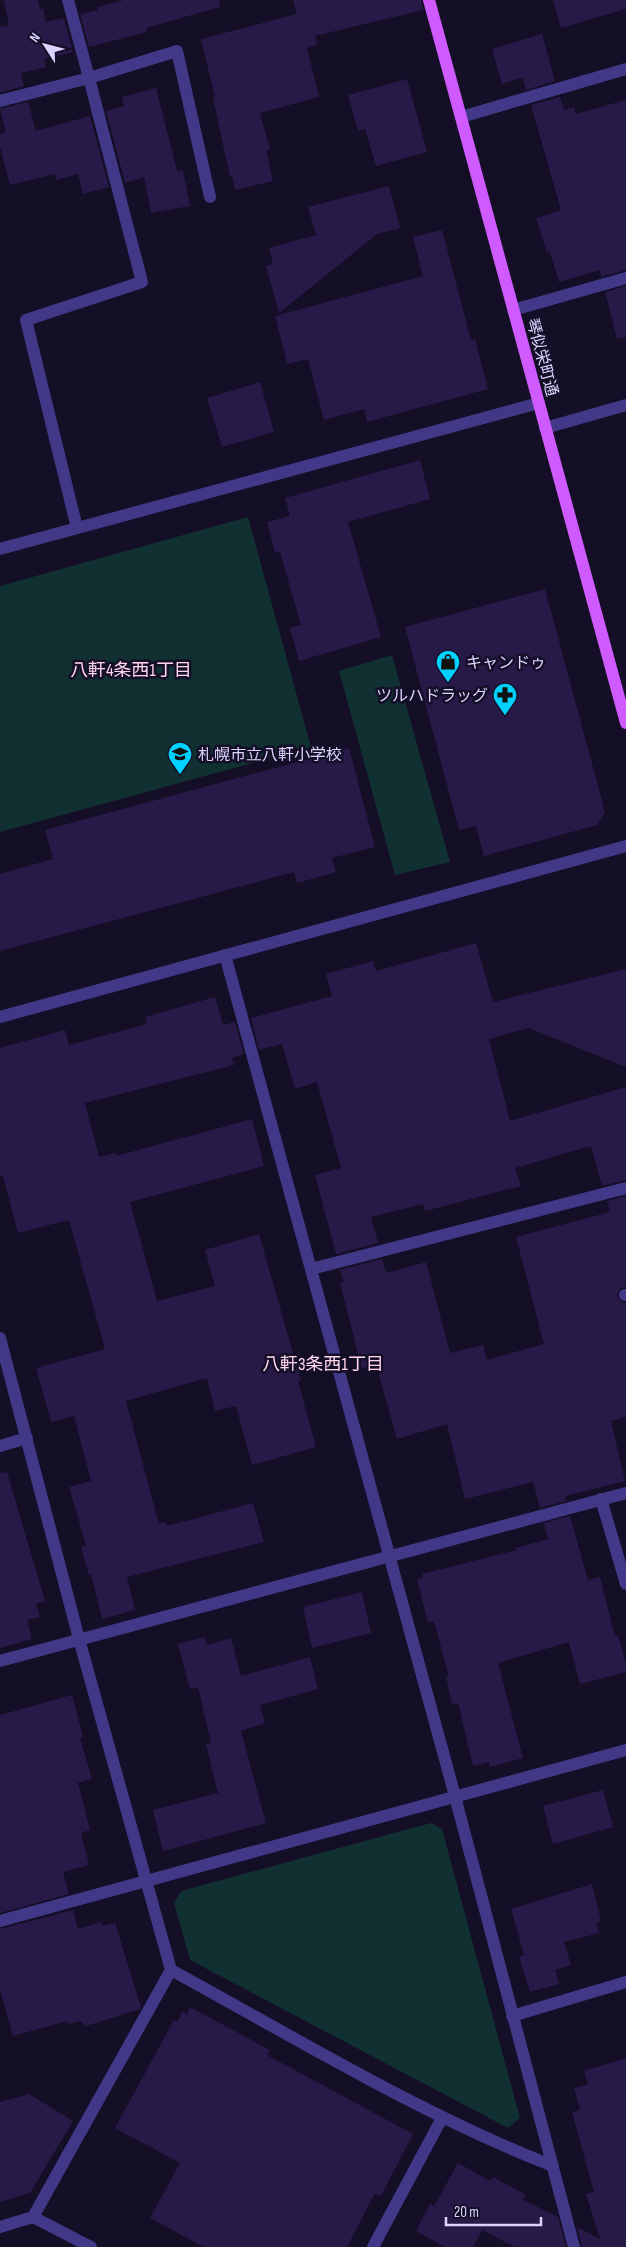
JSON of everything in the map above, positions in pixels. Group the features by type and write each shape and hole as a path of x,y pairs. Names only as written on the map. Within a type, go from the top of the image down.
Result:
{"main road":[{"name":"琴似栄町通","path":"429,0 626,723"}],"street":[{"path":"68,0 142,282 26,320 77,528"},
{"path":"0,101 89,78 177,51 210,197"},
{"path":"461,118 626,68"},
{"path":"513,310 626,278"},
{"path":"0,549 538,403"},
{"path":"545,428 626,405"},
{"path":"0,1017 626,846"},
{"path":"225,955 455,1796 574,2247"},
{"path":"311,1269 626,1188"},
{"path":"0,1338 79,1638 171,1970 33,2217 0,2227"},
{"path":"0,1446 26,1438"},
{"path":"0,1661 79,1638 626,1493"},
{"path":"601,1499 626,1584"},
{"path":"0,1921 626,1750"},
{"path":"171,1970 442,2118 553,2166"},
{"path":"512,2016 626,1982"},
{"path":"373,2247 442,2118"},
{"path":"33,2217 90,2247"}],"green space":[{"path":"248,517 311,747 0,832 0,586"},
{"path":"392,655 450,862 395,875 339,671"},
{"path":"431,1823 442,1829 520,2118 508,2128 190,1960 174,1903 181,1891"}],"building":[{"path":"4,0 38,0 40,9 43,9 46,22 64,18 73,52 44,59 46,67 21,73 24,86 0,93 0,27 9,26"},
{"path":"124,0 219,0 220,7 146,28 147,32 89,47 80,14 98,10 97,7"},
{"path":"293,0 421,0 423,10 315,36 317,45 307,48 319,97 260,113 270,150 266,150 273,181 235,190 232,176 230,177 213,98 215,97 201,39 297,14"},
{"path":"553,0 626,0 626,9 561,28"},
{"path":"542,34 555,81 526,90 523,77 502,84 492,49"},
{"path":"407,79 427,152 376,166 365,129 358,131 348,95"},
{"path":"156,88 177,171 183,170 190,206 151,213 144,177 125,183 106,111 124,106 122,97"},
{"path":"560,97 564,110 574,107 576,114 626,100 626,270 601,277 600,270 559,282 550,252 547,253 536,218 561,210 531,105"},
{"path":"28,102 36,131 90,116 109,187 83,194 78,174 56,180 55,174 10,185 0,147 0,134 6,133 0,109"},
{"path":"389,186 400,228 377,234 279,313 266,266 273,264 269,248 316,235 308,207"},
{"path":"442,230 471,340 475,339 488,389 367,422 364,409 324,420 308,359 287,364 275,316 423,276 413,237"},
{"path":"626,286 626,337 617,339 605,292"},
{"path":"260,382 274,432 222,447 207,398"},
{"path":"420,460 430,499 348,522 381,637 299,661 290,628 301,625 280,552 275,553 267,522 290,516 285,498"},
{"path":"545,589 605,812 597,825 484,856 476,826 459,830 405,627"},
{"path":"349,748 375,847 332,858 336,872 297,883 294,872 0,951 0,874 53,859 45,830"},
{"path":"476,943 493,1002 626,969 626,1067 529,1028 489,1039 510,1121 626,1087 626,1180 602,1186 591,1146 515,1168 521,1186 425,1211 423,1204 371,1217 378,1243 336,1254 315,1175 341,1168 317,1082 295,1089 282,1044 259,1050 251,1018 332,996 326,974 373,961 376,971"},
{"path":"215,997 223,1025 235,1022 244,1054 232,1058 234,1065 85,1103 99,1157 115,1153 116,1156 252,1119 264,1166 130,1202 157,1301 215,1286 205,1250 259,1234 301,1381 298,1381 316,1447 252,1465 236,1406 215,1411 207,1378 126,1401 159,1524 165,1522 167,1526 253,1503 264,1542 127,1577 135,1610 102,1619 91,1574 89,1575 81,1547 86,1545 69,1487 91,1481 74,1416 51,1422 36,1368 105,1349 69,1220 18,1233 3,1176 0,1177 0,1048 65,1030 69,1045 147,1024 145,1017"},
{"path":"626,1196 626,1287 621,1288 617,1295 621,1302 626,1303 626,1417 611,1421 625,1481 565,1496 566,1501 540,1508 533,1482 465,1499 447,1424 397,1439 376,1365 362,1369 340,1283 344,1282 340,1270 382,1259 386,1273 426,1262 450,1353 483,1345 487,1360 544,1344 516,1237 610,1212 607,1201"},
{"path":"7,1472 45,1601 36,1604 40,1617 27,1620 32,1639 0,1648 0,1473"},
{"path":"570,1516 588,1580 600,1577 615,1636 618,1635 626,1664 626,1672 580,1684 569,1642 498,1663 523,1758 490,1767 489,1762 473,1766 458,1703 452,1704 446,1677 449,1677 434,1621 428,1622 417,1580 423,1578 422,1574 517,1550 516,1548 548,1539 544,1523"},
{"path":"362,1592 371,1633 312,1648 303,1607"},
{"path":"204,1637 207,1645 231,1638 241,1676 310,1657 318,1689 260,1705 265,1723 241,1731 266,1823 163,1851 153,1810 218,1793 206,1744 211,1743 198,1687 190,1689 178,1644"},
{"path":"72,1695 83,1737 80,1738 92,1779 78,1783 90,1830 81,1833 89,1865 63,1872 69,1894 0,1913 0,1715"},
{"path":"603,1790 613,1827 553,1844 543,1806"},
{"path":"592,1884 601,1921 596,1923 599,1933 564,1942 571,1965 555,1970 559,1984 530,1992 519,1957 524,1955 511,1909"},
{"path":"73,1910 78,1929 101,1922 102,1926 115,1923 141,2007 140,2009 86,2026 80,2021 68,2024 67,2021 13,2036 0,1990 0,1929"},
{"path":"190,2007 270,2050 267,2055 413,2134 381,2196 375,2193 347,2247 204,2247 150,2218 180,2163 115,2128 174,2020 177,2022 182,2012 187,2014"},
{"path":"626,2058 626,2247 582,2247 577,2227 600,2239 586,2194 594,2192 572,2112 580,2110 574,2088 588,2084 584,2071"},
{"path":"29,2094 73,2121 30,2193 0,2202 0,2102"},
{"path":"458,2163 490,2181 493,2177 526,2195 523,2200 558,2217 566,2247 515,2247 482,2230 473,2247 445,2247 416,2231 430,2204 434,2206"}],"place":[{"name":"キャンドゥ","path":"448,683"},
{"name":"ツルハドラッグ","path":"505,716"},
{"name":"札幌市立八軒小学校","path":"180,775"}],"district":[{"name":"八軒4条西1丁目","path":"131,670"},
{"name":"八軒3条西1丁目","path":"323,1364"}]}
